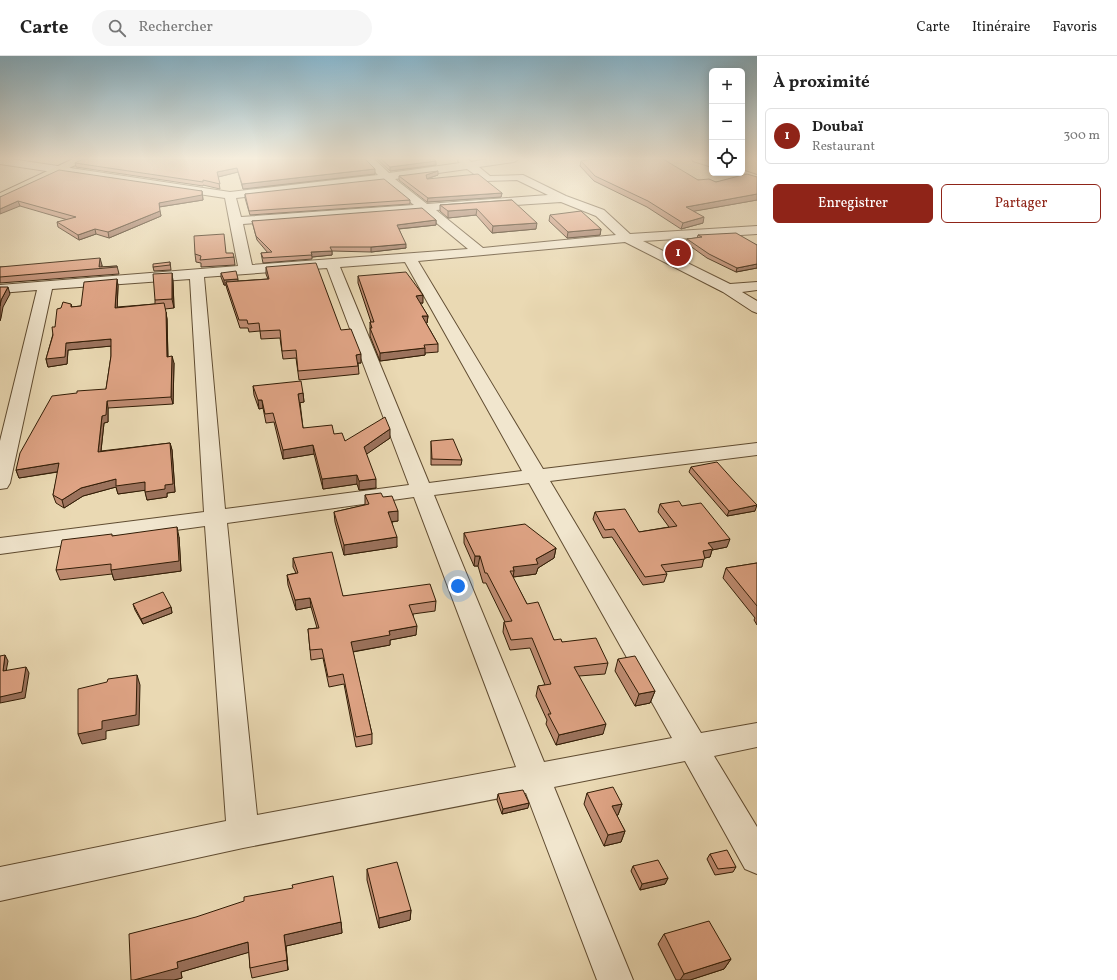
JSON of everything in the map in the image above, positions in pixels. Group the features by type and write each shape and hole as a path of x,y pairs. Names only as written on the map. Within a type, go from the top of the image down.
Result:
{"street":[{"path":"232,202 246,270"},
{"path":"418,202 480,252"},
{"path":"236,221 506,202"},
{"path":"572,202 600,213 627,238 728,289 757,308"},
{"path":"0,289 480,252 627,238 757,230"},
{"path":"409,257 757,858"},
{"path":"332,263 615,980"},
{"path":"197,274 215,517 244,833"},
{"path":"0,483 46,285"},
{"path":"728,289 757,286"},
{"path":"0,546 421,490 757,449"},
{"path":"0,884 244,833 757,735"}],"building":[{"path":"0,202 15,202 0,209"},
{"path":"22,202 164,202 159,203 160,211 108,232 95,229 78,235 57,222 76,217"},
{"path":"247,202 379,202 249,211"},
{"path":"481,202 514,202 537,223 493,226 477,209 448,211 440,205"},
{"path":"650,202 713,202 686,207 704,217 683,223"},
{"path":"422,208 436,220 397,225 406,244 371,247 330,247 332,251 311,252 312,255 263,258 261,253 272,252 256,236 252,221"},
{"path":"581,211 601,229 568,232 550,215"},
{"path":"736,233 757,245 757,264 737,268 709,254 687,239 702,237 698,235"},
{"path":"224,234 226,253 233,253 234,257 200,260 201,256 195,254 194,236"},
{"path":"100,258 99,267 117,267 0,277 0,267"},
{"path":"170,262 170,265 153,267 153,264"},
{"path":"316,263 341,330 351,329 361,354 356,355 358,366 298,371 296,350 282,351 280,330 260,331 259,323 248,324 247,320 239,320 226,282 269,279 266,267"},
{"path":"236,271 238,279 224,280 221,273"},
{"path":"406,272 423,295 416,296 428,316 422,316 438,344 424,345 425,348 380,353 370,328 372,328 370,322 374,322 358,276"},
{"path":"172,273 172,299 155,300 153,274"},
{"path":"117,279 115,308 164,303 166,312 167,357 172,356 171,397 107,401 106,415 102,416 98,452 170,443 173,484 165,485 165,489 145,492 145,482 116,486 116,479 81,488 62,500 53,495 59,463 16,470 20,453 52,396 77,393 77,391 106,389 111,356 111,339 66,343 65,357 46,359 53,335 52,327 55,327 57,309 61,308 63,302 71,304 71,307 81,306 84,282"},
{"path":"0,287 8,287 1,300 0,306"},
{"path":"301,381 303,393 298,394 303,428 332,425 334,434 342,433 345,441 385,417 390,429 364,447 376,479 359,481 357,475 322,479 313,445 283,450 273,413 265,414 262,400 258,400 253,386"},
{"path":"453,439 462,460 432,459 431,441"},
{"path":"717,462 757,505 729,511 691,467"},
{"path":"381,493 383,497 392,496 398,511 388,512 397,537 344,545 334,512 369,504 365,495"},
{"path":"679,501 682,506 701,503 730,539 708,543 713,549 703,551 705,559 661,565 667,574 645,577 614,529 605,530 595,512 625,509 639,532 677,526 660,504"},
{"path":"525,524 556,548 536,559 538,564 513,567 514,571 510,571 527,604 538,602 554,640 561,639 562,642 596,638 608,663 574,667 606,724 559,735 548,714 551,714 538,686 551,684 532,638 511,640 504,622 512,621 487,573 485,573 480,556 475,556 464,533"},
{"path":"177,527 179,561 111,570 111,564 56,570 62,540 112,534 112,536"},
{"path":"332,552 343,596 430,584 436,601 409,605 417,626 389,631 390,635 351,642 372,734 356,737 343,674 328,677 322,649 310,650 308,629 319,628 310,598 295,600 287,575 298,573 293,558"},
{"path":"757,563 757,606 726,568"},
{"path":"163,592 171,607 141,619 133,604"},
{"path":"5,655 3,671 26,667 22,692 0,697 0,656"},
{"path":"635,656 655,691 639,694 618,659"},
{"path":"137,675 136,715 102,721 102,729 78,734 78,689 107,682 108,679"},
{"path":"613,787 622,804 612,806 625,831 608,835 587,793"},
{"path":"523,790 529,803 503,809 498,794"},
{"path":"727,850 736,867 718,869 710,854"},
{"path":"658,860 668,878 642,884 633,866"},
{"path":"397,862 411,910 379,918 367,869"},
{"path":"333,876 341,922 284,935 287,960 250,968 248,942 177,962 178,968 131,980 129,934 196,917 244,901 244,897 293,888 292,885"},
{"path":"709,921 731,959 684,974 664,934"}],"place":[{"name":"Doubaï","path":"678,253"}]}
